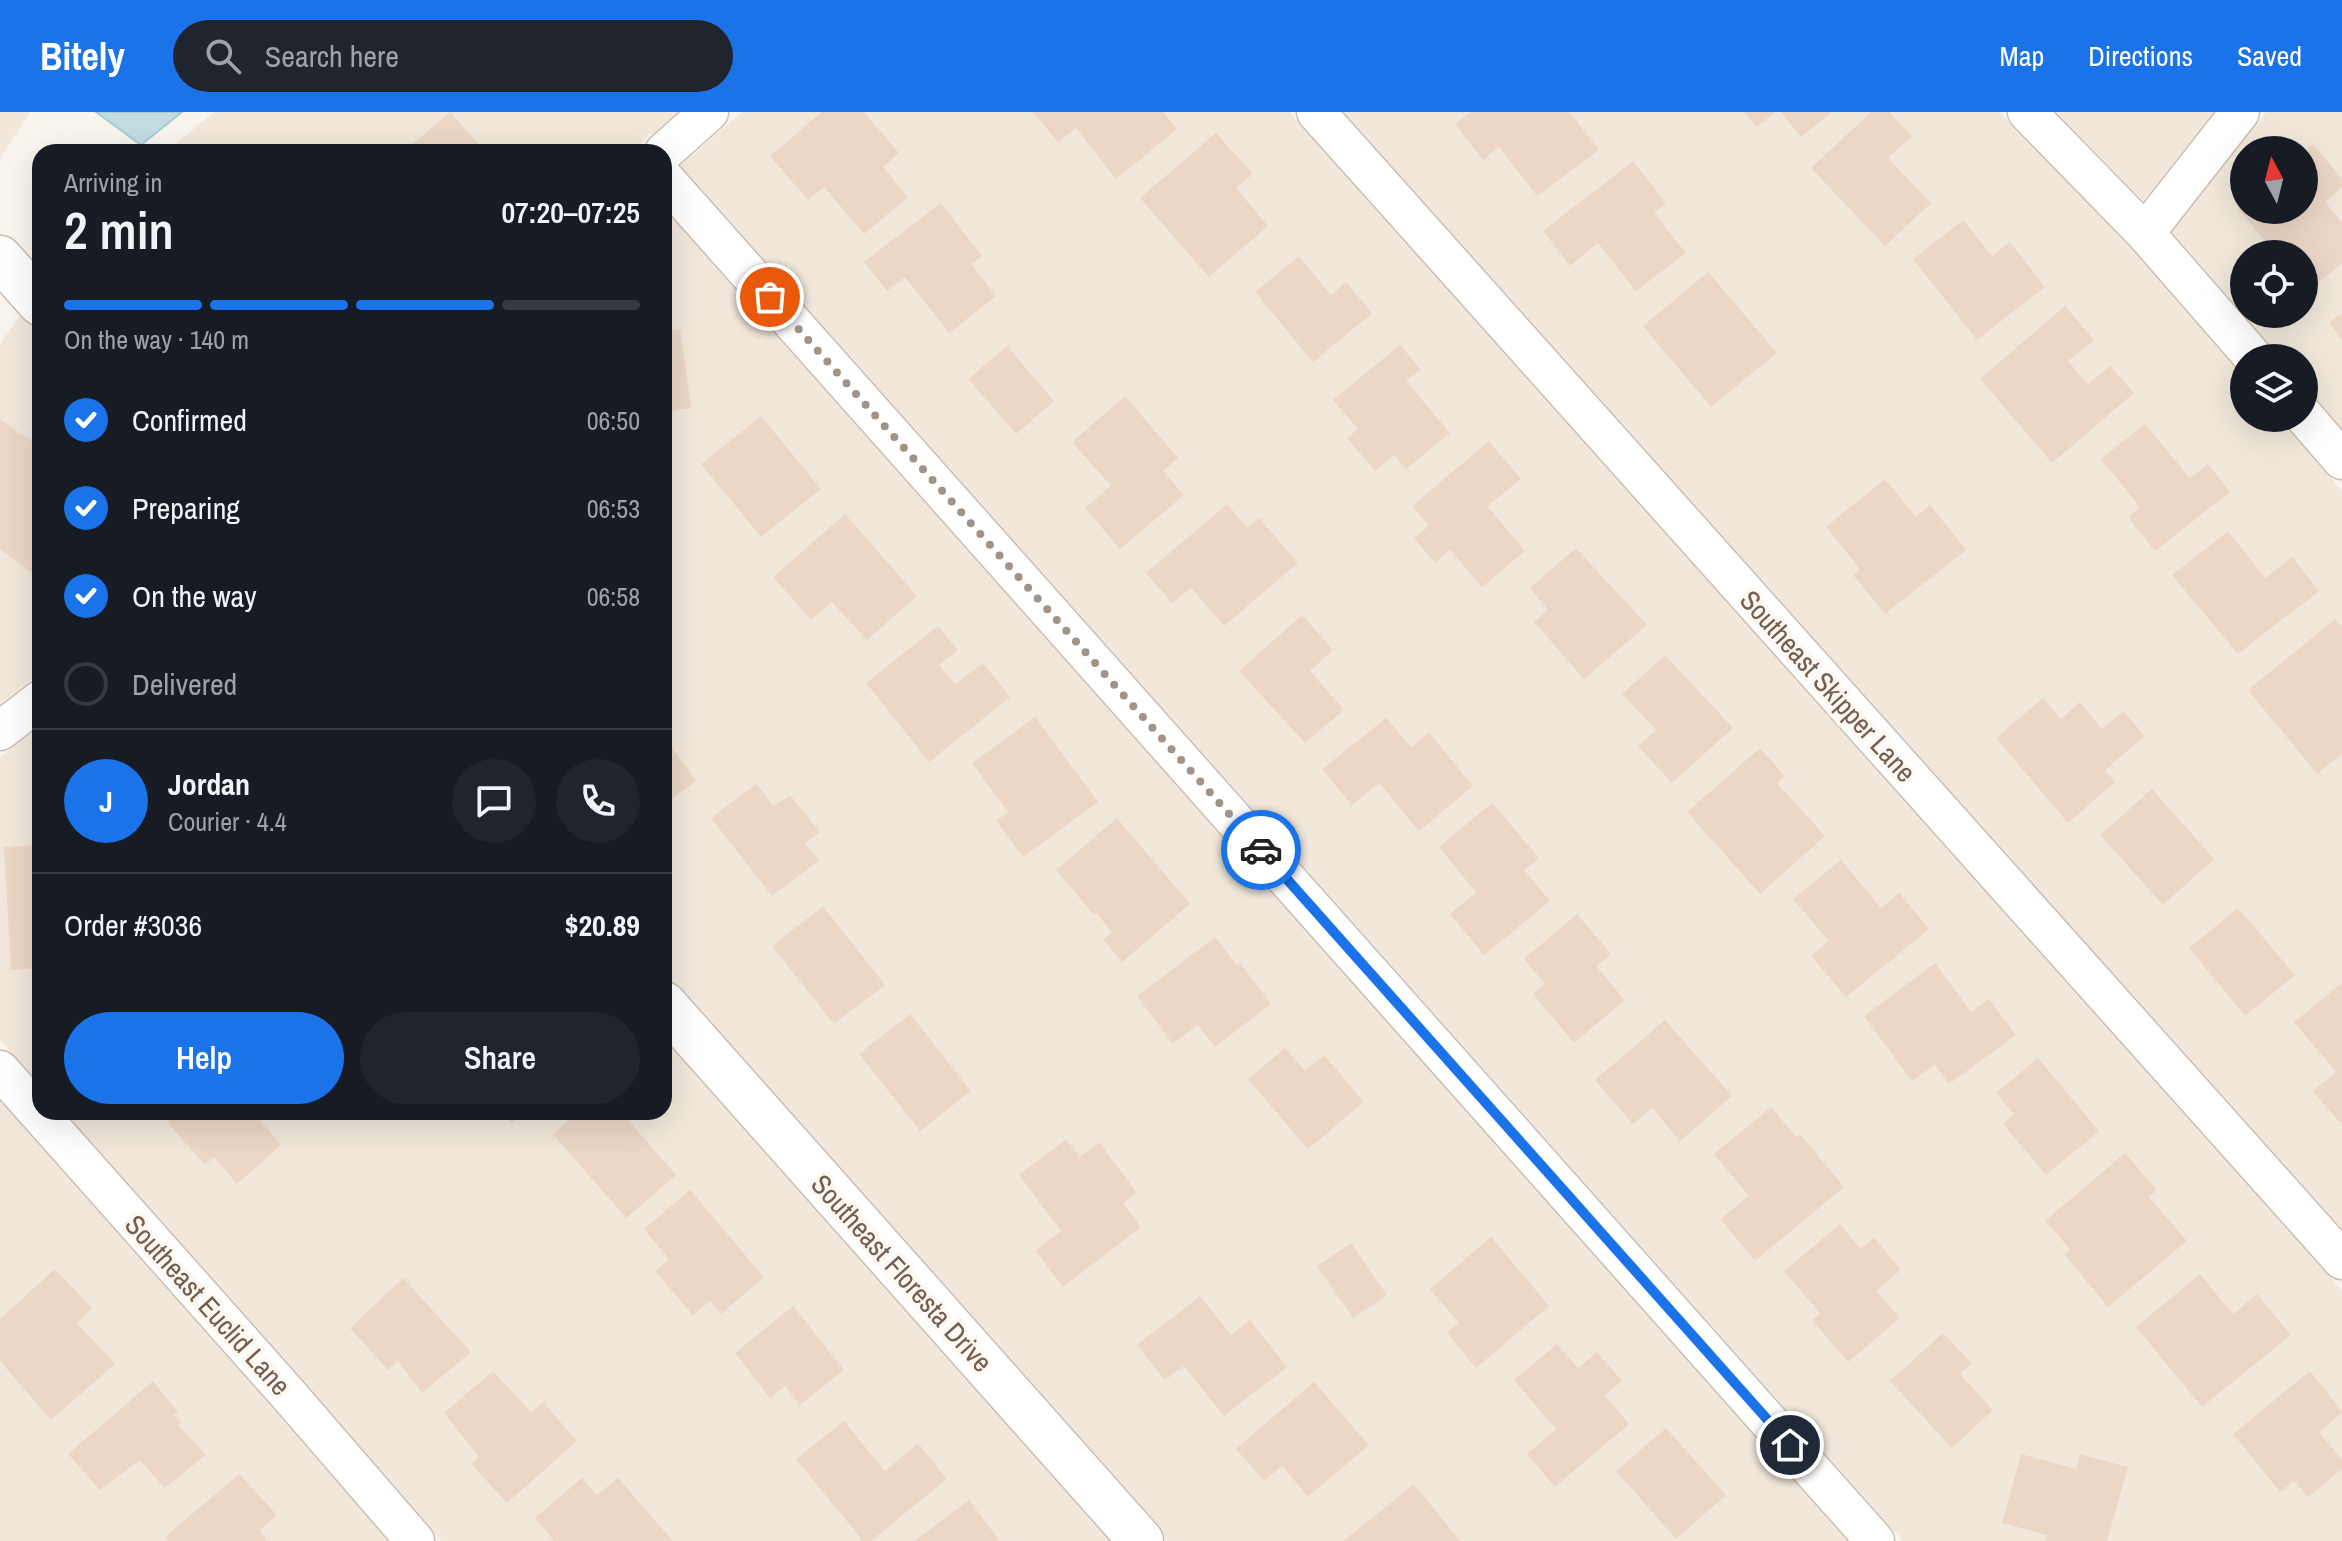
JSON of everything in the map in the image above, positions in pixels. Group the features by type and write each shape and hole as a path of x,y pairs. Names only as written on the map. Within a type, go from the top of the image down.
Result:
{"street":[{"path":"672,145 709,112"},
{"name":"Southeast Skipper Lane","path":"1316,112 2342,1260"},
{"path":"2027,112 2145,233 2242,344"},
{"path":"2145,233 2240,112"},
{"path":"672,187 1875,1541"},
{"path":"0,258 32,294"},
{"path":"2318,432 2342,460"},
{"path":"0,731 32,706"},
{"name":"Southeast Floresta Drive","path":"672,1013 1141,1541"},
{"name":"Southeast Euclid Lane","path":"0,1070 32,1106"},
{"name":"Southeast Euclid Lane","path":"44,1120 415,1541"}],"shaded area":[{"path":"0,112 30,112 0,159"},
{"path":"214,112 678,112 640,144 176,144"},
{"path":"742,112 1289,112 2342,1290 2342,1541 1903,1541 680,166"},
{"path":"1343,112 1999,112 2132,248 2230,362 2230,432 2291,432 2342,491 2342,1229"},
{"path":"2056,112 2214,112 2143,201"},
{"path":"2266,112 2342,112 2342,429 2318,401 2318,344 2269,344 2255,328 2318,328 2318,240 2230,240 2230,300 2171,232 2230,157 2230,224 2318,224 2318,136 2247,136"},
{"path":"672,217 1849,1541 1168,1541 672,983"},
{"path":"22,313 32,325 32,678 0,704 0,344"},
{"path":"32,733 32,1076 0,1040 0,757"},
{"path":"672,1044 1114,1541 441,1541 71,1120 672,1120"},
{"path":"0,1100 273,1408 388,1541 0,1541"}],"water":[{"path":"96,112 182,112 140,144"}],"building":[{"path":"450,112 479,144 412,144"},
{"path":"822,112 864,112 899,153 883,167 908,197 864,234 824,187 808,200 770,156"},
{"path":"1033,112 1163,112 1177,129 1116,179 1076,128 1058,142"},
{"path":"1471,112 1569,112 1599,150 1537,196 1499,147 1483,160 1455,124"},
{"path":"1744,112 1776,112 1756,127"},
{"path":"1781,112 1832,112 1801,137"},
{"path":"1871,112 1889,112 1912,136 1888,158 1931,203 1885,246 1811,168"},
{"path":"1216,133 1253,174 1236,188 1268,226 1209,277 1140,198"},
{"path":"2318,150 2342,179 2342,187 2325,202 2342,222 2342,263 2318,283 2318,240 2264,240 2251,224 2318,224"},
{"path":"1633,161 1666,203 1654,213 1686,253 1636,291 1598,243 1570,266 1543,231"},
{"path":"941,203 982,256 971,264 996,296 949,333 905,277 887,291 864,262"},
{"path":"1963,220 1992,256 2010,242 2045,287 1977,340 1913,259"},
{"path":"1299,256 1331,295 1346,282 1372,313 1313,362 1255,292"},
{"path":"1708,272 1777,353 1711,407 1643,326"},
{"path":"2065,306 2094,340 2068,361 2088,384 2110,366 2134,393 2052,463 1980,379"},
{"path":"2342,313 2342,340 2329,322"},
{"path":"680,329 691,408 672,411 672,330"},
{"path":"1400,345 1421,370 1406,381 1450,433 1406,469 1394,455 1375,471 1347,438 1358,429 1333,400"},
{"path":"1007,346 1054,401 1016,434 968,379"},
{"path":"1125,396 1178,458 1163,471 1184,495 1120,549 1085,508 1111,486 1072,442"},
{"path":"761,416 821,489 761,537 701,464"},
{"path":"0,419 32,441 32,572 0,549"},
{"path":"2145,424 2190,478 2208,464 2230,492 2155,551 2128,517 2140,507 2101,459"},
{"path":"1489,441 1521,479 1487,506 1525,551 1482,587 1450,550 1435,563 1414,538 1429,526 1412,506"},
{"path":"1885,479 1916,517 1930,505 1966,550 1885,614 1853,575 1860,569 1826,527"},
{"path":"1227,504 1248,528 1259,518 1298,563 1224,626 1191,588 1172,603 1146,573"},
{"path":"845,514 917,596 867,640 832,602 811,620 773,577"},
{"path":"2228,531 2265,578 2292,557 2319,591 2238,654 2172,575"},
{"path":"1576,548 1647,625 1584,679 1534,622 1548,610 1530,588"},
{"path":"1302,615 1333,650 1310,671 1344,710 1305,743 1239,671"},
{"path":"2335,619 2342,627 2342,754 2317,774 2248,690"},
{"path":"938,626 958,650 939,665 955,684 983,663 1010,697 929,762 866,683"},
{"path":"1665,655 1733,728 1672,783 1638,746 1656,730 1622,694"},
{"path":"2043,698 2061,719 2080,702 2102,729 2123,711 2145,736 2105,770 2115,782 2068,823 1996,738"},
{"path":"1035,717 1098,802 1023,857 996,821 1008,812 972,763"},
{"path":"1386,718 1411,747 1429,732 1473,786 1419,831 1379,783 1352,805 1322,769"},
{"path":"672,747 696,781 672,798"},
{"path":"1760,748 1785,776 1777,783 1825,836 1760,894 1687,812"},
{"path":"756,784 774,806 790,795 820,832 805,843 819,860 772,896 711,818"},
{"path":"2152,789 2214,859 2163,905 2100,835"},
{"path":"1492,803 1539,858 1524,870 1550,901 1484,955 1450,914 1476,892 1439,847"},
{"path":"1117,818 1190,904 1122,962 1103,940 1112,932 1056,870"},
{"path":"32,845 32,969 11,970 4,847"},
{"path":"1841,860 1881,908 1899,893 1929,929 1846,997 1811,956 1829,941 1793,899"},
{"path":"823,906 885,985 834,1024 772,946"},
{"path":"2238,908 2295,975 2245,1016 2189,948"},
{"path":"1577,914 1611,954 1596,966 1625,1000 1574,1043 1533,994 1545,984 1524,959"},
{"path":"1215,937 1237,965 1240,963 1271,1004 1215,1047 1198,1025 1173,1044 1137,996"},
{"path":"1935,963 1971,1012 1989,999 2016,1035 1949,1084 1935,1065 1912,1081 1864,1016"},
{"path":"2342,983 2340,1123 2313,1091 2336,1072 2294,1022"},
{"path":"910,1014 971,1091 920,1131 859,1054"},
{"path":"1665,1020 1732,1096 1680,1141 1652,1108 1633,1124 1595,1080"},
{"path":"1285,1048 1305,1071 1324,1055 1364,1102 1308,1149 1248,1079"},
{"path":"2038,1058 2099,1131 2046,1175 2003,1124 2014,1114 1996,1093"},
{"path":"1771,1107 1796,1137 1800,1134 1844,1187 1755,1261 1720,1219 1749,1196 1714,1154"},
{"path":"259,1120 281,1145 237,1184 214,1157 205,1165 167,1122"},
{"path":"569,1120 628,1120 676,1175 626,1218 553,1134"},
{"path":"1066,1139 1080,1157 1099,1142 1137,1193 1123,1203 1141,1227 1063,1287 1035,1250 1061,1231 1019,1175"},
{"path":"2125,1153 2157,1190 2149,1197 2187,1241 2108,1307 2064,1254 2070,1249 2045,1221"},
{"path":"690,1190 764,1277 721,1314 710,1301 693,1315 655,1271 669,1259 644,1229"},
{"path":"1840,1224 1861,1249 1874,1238 1901,1270 1876,1291 1900,1318 1848,1362 1812,1320 1820,1313 1784,1271"},
{"path":"1491,1237 1549,1306 1476,1368 1447,1333 1459,1323 1430,1289"},
{"path":"1351,1243 1387,1295 1353,1318 1317,1266"},
{"path":"55,1269 92,1308 77,1323 115,1364 51,1420 0,1361 0,1319"},
{"path":"2200,1274 2233,1314 2257,1294 2291,1335 2202,1407 2136,1327"},
{"path":"403,1278 471,1352 422,1393 398,1361 388,1370 350,1328"},
{"path":"1200,1296 1231,1335 1250,1320 1287,1367 1224,1416 1184,1366 1165,1380 1137,1345"},
{"path":"793,1306 844,1370 800,1405 785,1386 770,1398 735,1353"},
{"path":"1943,1333 1972,1363 1960,1374 1993,1410 1952,1448 1890,1381"},
{"path":"1557,1344 1578,1368 1597,1352 1622,1381 1605,1395 1629,1424 1555,1487 1527,1454 1556,1429 1514,1380"},
{"path":"493,1371 531,1412 543,1402 577,1441 507,1503 471,1464 479,1457 444,1413"},
{"path":"2310,1371 2342,1411 2319,1432 2342,1460 2342,1469 2308,1497 2294,1481 2280,1492 2233,1434"},
{"path":"153,1381 178,1412 173,1415 181,1422 179,1426 206,1455 165,1488 139,1460 100,1490 68,1454"},
{"path":"1314,1382 1369,1445 1308,1497 1282,1466 1264,1481 1236,1449"},
{"path":"844,1421 885,1471 918,1443 947,1479 871,1541 863,1541 796,1459"},
{"path":"1666,1428 1726,1495 1676,1539 1616,1471"},
{"path":"2021,1454 2076,1469 2080,1454 2128,1467 2107,1541 2045,1541 2047,1535 2002,1523"},
{"path":"239,1474 277,1515 260,1530 268,1541 169,1541 165,1537"},
{"path":"582,1478 597,1495 618,1478 673,1541 554,1541 535,1518"},
{"path":"1414,1484 1460,1541 1343,1541"},
{"path":"969,1500 1000,1541 914,1541"}],"way so far":[{"path":"770,297 1261,850"}],"route":[{"path":"1261,850 1790,1445"}]}
